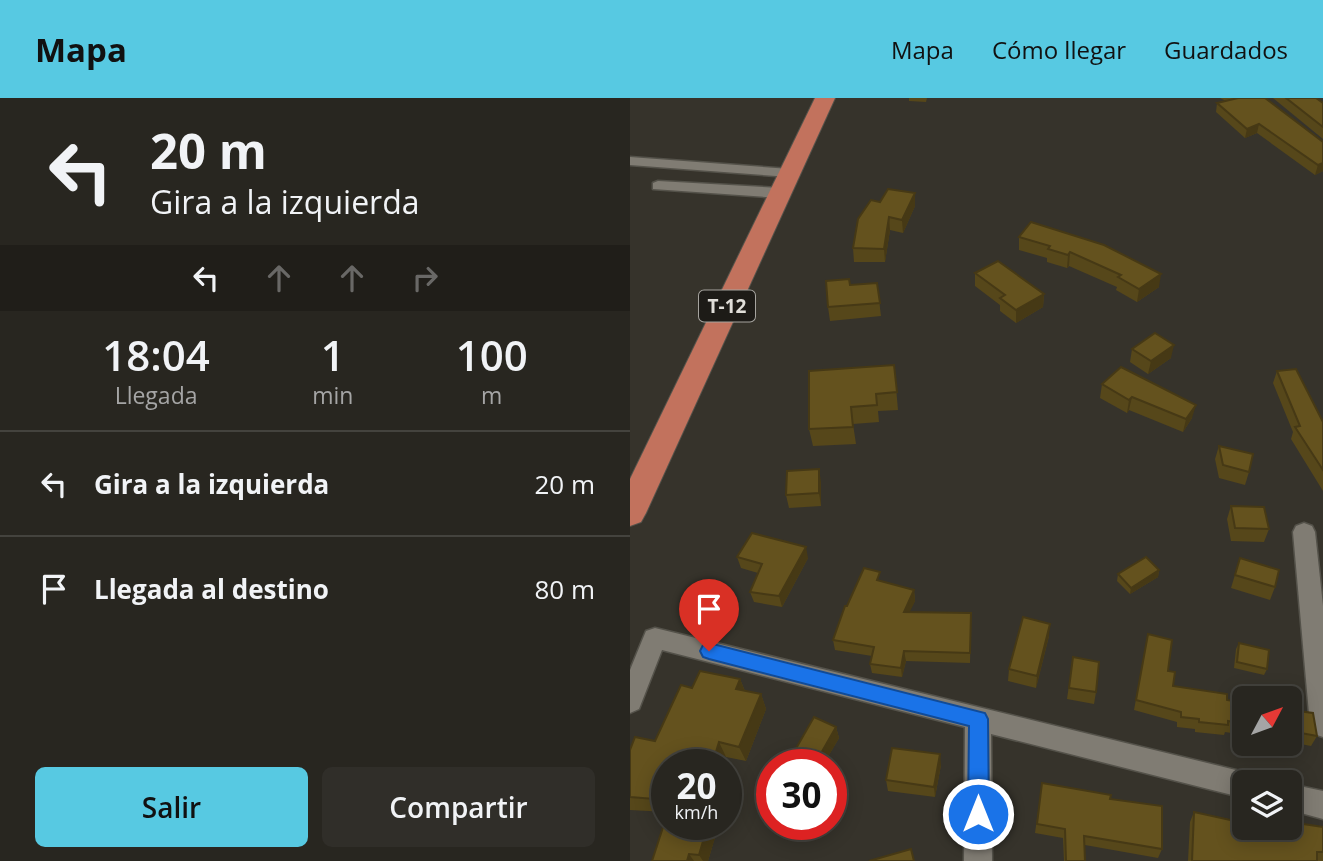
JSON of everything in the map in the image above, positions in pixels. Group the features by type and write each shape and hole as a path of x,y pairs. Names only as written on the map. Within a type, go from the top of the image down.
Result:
{"highway":[{"name":"T-12","path":"630,513 825,98"}],"street":[{"path":"630,160 785,183"},
{"path":"658,186 785,183"},
{"path":"1304,533 1323,725"},
{"path":"630,701 655,638 1232,782"},
{"path":"978,719 978,861"},
{"path":"1302,800 1323,805"}],"building":[{"path":"1238,98 1265,98 1323,142 1323,163 1318,165 1259,124 1247,129 1217,103"},
{"path":"1286,98 1316,98 1323,103 1323,127"},
{"path":"888,189 915,193 902,220 889,217 884,249 853,248 858,219 871,200 880,202"},
{"path":"1031,222 1104,245 1161,274 1139,289 1118,277 1121,275 1070,252 1068,255 1048,249 1050,246 1019,237"},
{"path":"998,261 1044,294 1016,310 1000,298 1005,295 975,273"},
{"path":"849,279 850,285 877,283 880,303 828,307 826,281"},
{"path":"1155,333 1174,345 1151,361 1132,349"},
{"path":"894,365 897,392 876,394 877,405 851,407 853,427 809,429 809,371"},
{"path":"1121,367 1196,405 1186,419 1132,397 1129,400 1102,384"},
{"path":"1296,369 1323,422 1323,470 1295,427 1300,426 1277,371"},
{"path":"1219,446 1253,454 1249,472 1223,465"},
{"path":"819,469 819,493 786,495 787,471"},
{"path":"1231,506 1264,507 1269,529 1235,528"},
{"path":"752,533 806,547 779,596 750,592 762,564 737,557"},
{"path":"1146,557 1159,570 1131,588 1118,574"},
{"path":"1240,558 1279,570 1275,587 1235,575"},
{"path":"864,568 880,572 877,580 914,590 904,612 971,613 970,653 904,651 901,668 870,664 874,647 833,640 845,606"},
{"path":"1023,617 1050,624 1037,676 1009,669"},
{"path":"1148,634 1172,640 1168,671 1175,672 1173,686 1227,694 1227,700 1232,701 1232,722 1228,721 1228,725 1199,722 1199,719 1181,717 1181,712 1136,700"},
{"path":"1239,643 1269,650 1267,669 1237,662"},
{"path":"1073,657 1099,662 1096,692 1069,688"},
{"path":"700,671 740,679 736,689 761,694 739,747 719,742 717,749 651,749 651,799 630,797 630,750 635,737 655,741 681,685 692,688"},
{"path":"1302,712 1313,713 1317,736 1302,733"},
{"path":"814,717 836,727 823,749 796,749"},
{"path":"892,748 940,754 934,787 886,780"},
{"path":"1042,783 1111,795 1110,799 1162,806 1162,849 1084,836 1085,861 1066,861 1065,829 1037,824"},
{"path":"1194,812 1232,820 1232,840 1302,840 1302,824 1323,827 1323,852 1317,852 1317,861 1192,861"},
{"path":"659,840 703,840 699,855 689,854 687,861 652,861"},
{"path":"911,849 914,861 869,861"}],"route":[{"path":"709,651 978,719 978,814"}]}
